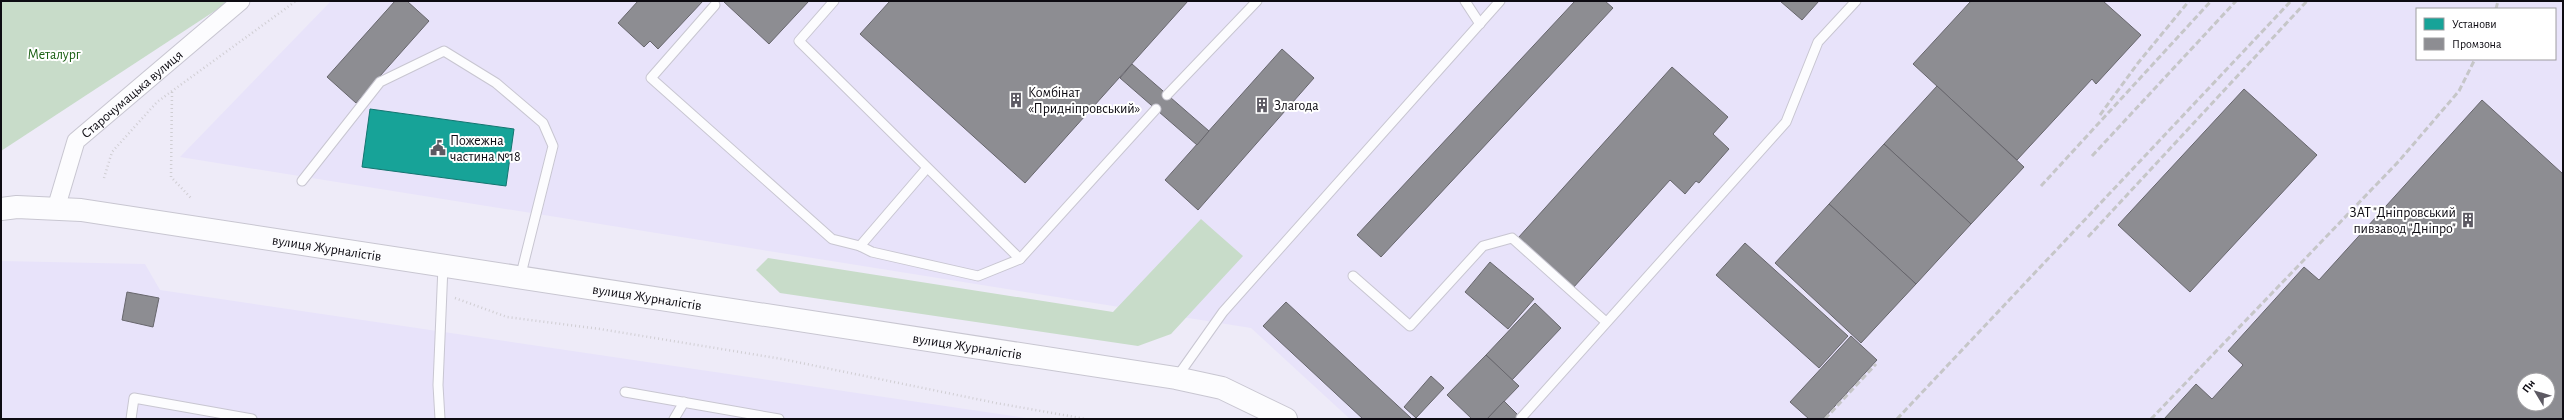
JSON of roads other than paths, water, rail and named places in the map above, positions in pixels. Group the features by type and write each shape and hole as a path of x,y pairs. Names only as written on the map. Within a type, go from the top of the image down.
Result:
{"street":[{"name":"Старочумацька вулиця","path":"56,208 76,141 240,1"},
{"name":"вулиця Журналістів","path":"1,209 56,208 1176,378 1222,388 1286,419"}],"lane":[{"path":"834,1 799,41 1020,259"},
{"path":"1167,95 1257,1"},
{"path":"1465,1 1480,24"},
{"path":"1176,378 1224,312 1500,1"},
{"path":"1521,418 1786,122 1818,42 1856,1"},
{"path":"715,5 651,78 832,240 860,246 872,252 978,276 1020,259 1156,109"},
{"path":"302,181 380,82 444,51 496,84 543,123 553,146 520,278"},
{"path":"860,246 927,168"},
{"path":"1353,276 1410,326 1483,246 1512,238 1606,322"},
{"path":"440,419 438,385 443,266"},
{"path":"625,392 778,419"},
{"path":"131,419 134,398 252,419"},
{"path":"674,419 684,402"}],"railway":[{"path":"2100,115 2138,63 2189,1"},
{"path":"2041,186 2211,1"},
{"path":"2092,156 2236,1"},
{"path":"1897,419 2291,1"},
{"path":"2088,237 2307,1"},
{"path":"2496,8 2498,1"},
{"path":"2151,419 2399,161 2459,91 2474,60"},
{"path":"1825,419 1876,364"}],"place":[{"name":"Комбінат «Придніпровський»","path":"1016,100"},
{"name":"Злагода","path":"1262,105"},
{"name":"Пожежна частина №18","path":"438,148"},
{"name":"ЗАТ \"Дніпровський пивзавод \"Дніпро\"","path":"2468,220"}],"park label":[{"name":"Металург","path":"54,54"}]}
